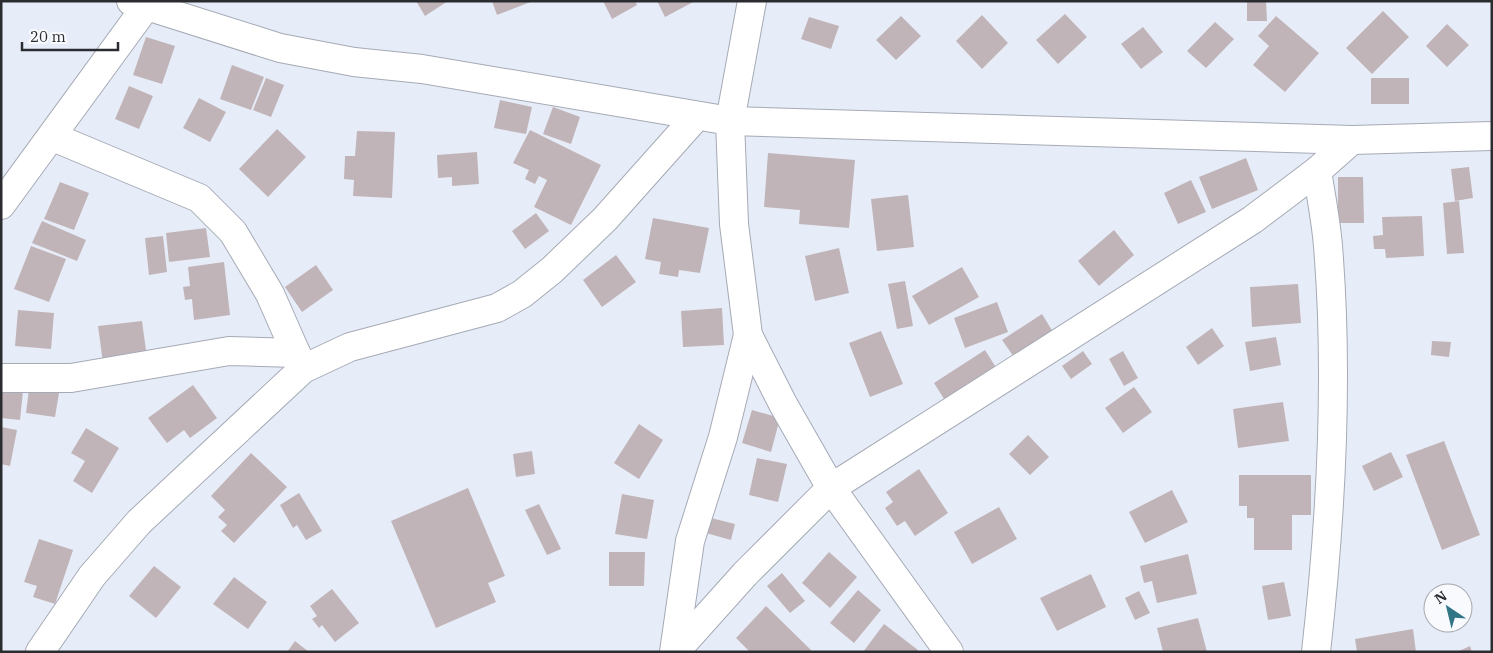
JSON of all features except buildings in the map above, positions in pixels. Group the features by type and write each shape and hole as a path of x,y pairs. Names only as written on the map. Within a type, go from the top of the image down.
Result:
{"street":[{"path":"752,1 730,121 734,224 748,335 783,404 831,488 945,650"},
{"path":"1,205 53,137 142,3 280,48 354,62 422,69 696,117 730,121 1352,140 1492,136"},
{"path":"1,378 71,378 229,351 299,361 497,308 522,294 552,270 604,220 696,117"},
{"path":"53,137 199,198 233,232 270,294 299,361"},
{"path":"674,652 745,574 831,488 1252,220 1317,171 1352,140"},
{"path":"1316,652 1327,553 1331,458 1332,332 1328,245 1317,171"},
{"path":"674,652 690,541 723,437 748,335"},
{"path":"40,652 92,576 139,522 299,361"}]}
